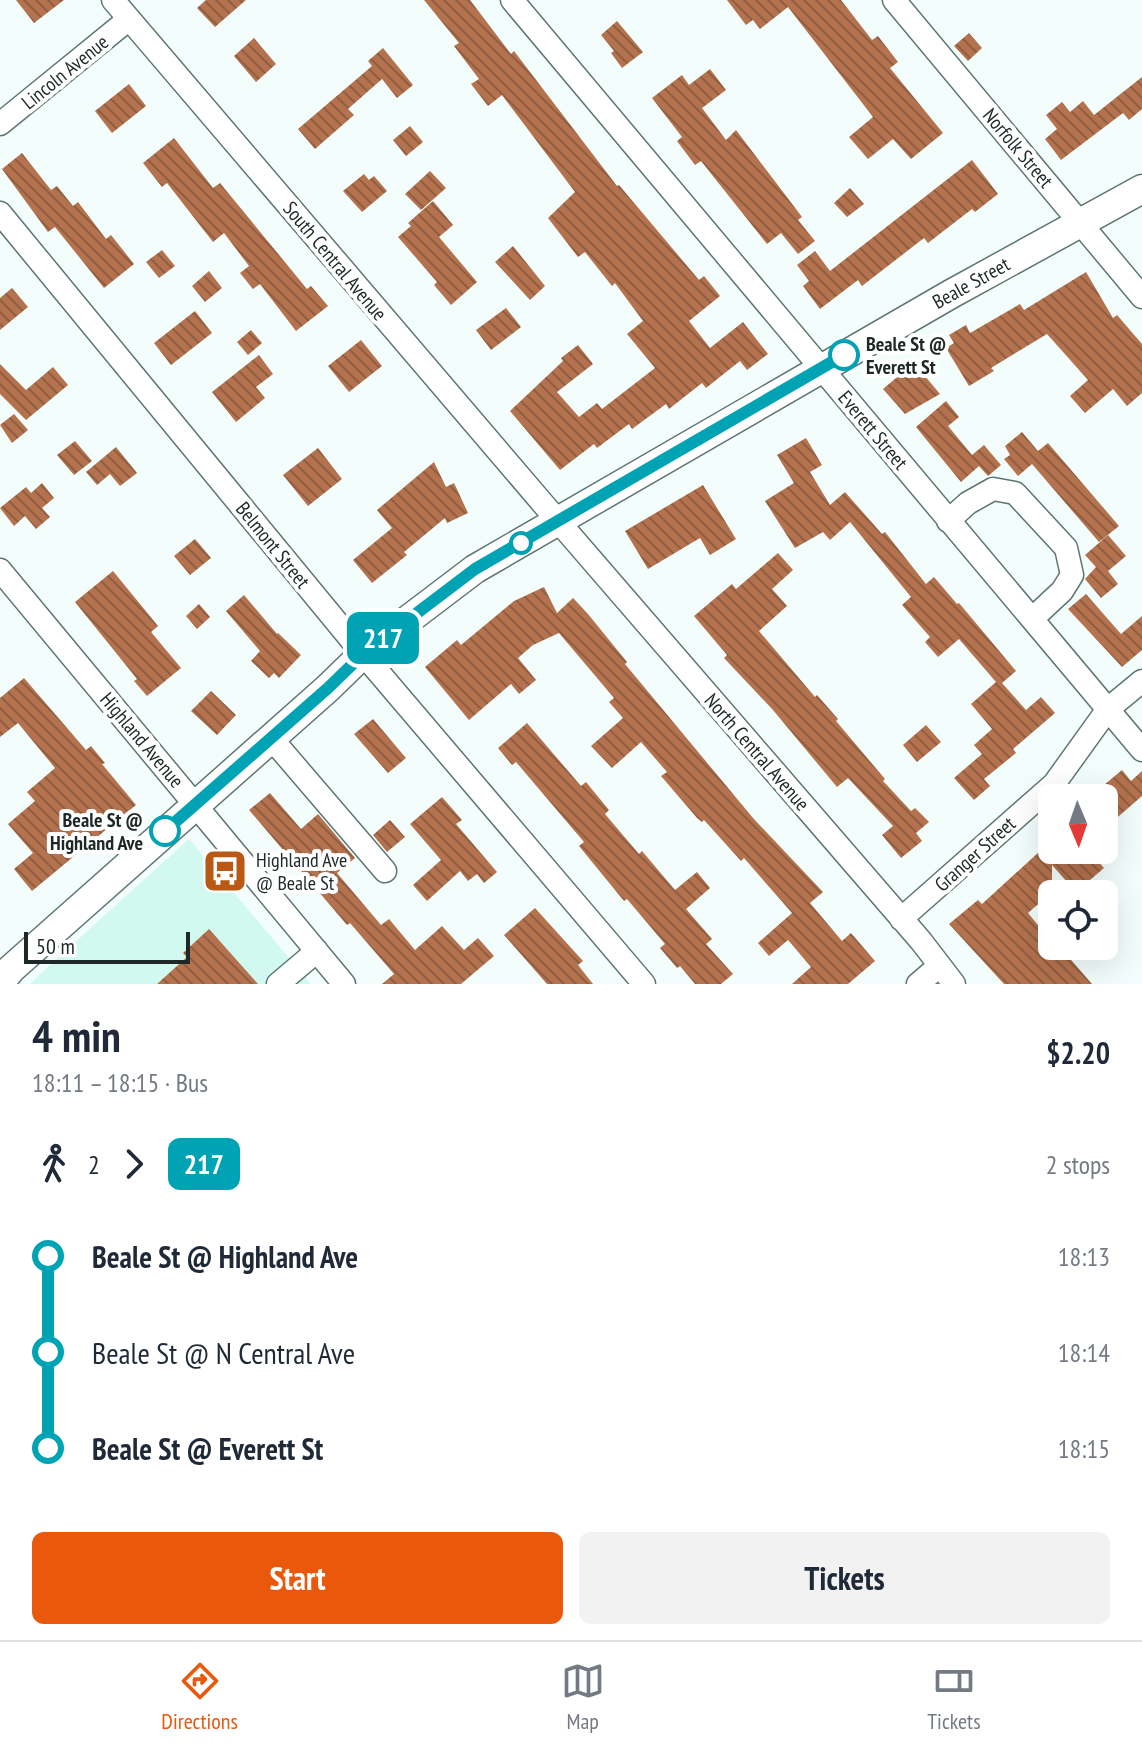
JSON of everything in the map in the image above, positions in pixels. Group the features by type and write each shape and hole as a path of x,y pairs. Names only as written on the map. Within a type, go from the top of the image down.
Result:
{"main road":[{"name":"Beale Street","path":"0,983 11,969 363,654 475,569 822,368 1142,189"}],"street":[{"name":"South Central Avenue","path":"113,0 558,521"},
{"name":"Everett Street","path":"512,0 1142,750"},
{"name":"Norfolk Street","path":"894,0 1142,297"},
{"name":"Lincoln Avenue","path":"0,124 129,19"},
{"name":"Belmont Street","path":"0,213 363,654 644,984"},
{"path":"948,521 968,503 993,489 1015,493 1066,548 1072,575 1062,591 1032,619"},
{"name":"North Central Avenue","path":"558,521 921,941 954,984"},
{"name":"Highland Avenue","path":"0,570 344,984"},
{"name":"Granger Street","path":"901,919 1054,784 1108,709 1142,681"},
{"path":"271,738 385,871"},
{"path":"278,984 317,951"},
{"path":"918,984 939,966"}],"shaded area":[{"path":"189,839 311,984 30,984 43,971"}],"building":[{"path":"16,0 64,0 34,23"},
{"path":"206,0 246,0 215,27 197,8"},
{"path":"424,0 470,0 511,54 514,51 617,186 699,280 704,276 720,296 689,321 710,348 743,322 768,354 747,370 740,361 706,388 702,383 669,409 666,404 632,429 629,424 597,448 594,444 560,470 510,411 563,361 561,358 578,345 593,364 557,392 579,417 597,403 602,409 655,368 627,334 643,321 615,283 612,286 585,252 578,257 548,218 575,192 502,95 488,106 471,84 479,79 454,46 459,43"},
{"path":"727,0 841,0 872,40 878,36 898,62 890,68 943,133 911,159 893,139 868,159 849,137 873,117 788,7 760,29 753,20 746,25"},
{"path":"617,21 643,52 622,68 601,35"},
{"path":"969,33 982,48 968,61 954,46"},
{"path":"254,38 276,64 256,82 234,56"},
{"path":"383,48 413,85 397,98 382,79 348,109 354,115 315,149 298,129 372,66 368,61"},
{"path":"710,69 726,90 702,108 726,140 736,130 802,217 798,220 815,241 798,254 781,233 767,244 701,161 695,165 677,141 682,137 652,98 682,75 689,85"},
{"path":"1142,77 1142,109 1129,120 1123,113 1061,160 1045,139 1057,129 1046,115 1062,102 1070,112 1083,101 1094,115"},
{"path":"129,84 146,106 112,133 95,111"},
{"path":"410,126 423,142 406,156 393,140"},
{"path":"174,138 213,188 220,183 307,289 311,286 328,306 296,331 260,284 253,289 240,273 249,266 224,233 213,242 167,183 162,187 143,163"},
{"path":"22,153 51,190 57,186 73,206 78,202 106,239 111,235 134,264 104,288 55,227 48,232 2,169"},
{"path":"972,160 998,194 975,212 972,209 928,243 924,238 862,286 858,280 820,309 803,286 809,281 797,265 815,251 830,271"},
{"path":"430,171 446,188 421,210 405,194"},
{"path":"364,174 369,180 374,176 387,191 362,212 343,191"},
{"path":"850,188 864,204 847,217 834,203"},
{"path":"433,201 453,225 439,237 477,282 451,305 434,285 437,282 398,237 411,226 408,223"},
{"path":"513,246 545,286 530,300 495,262"},
{"path":"162,250 175,266 159,278 146,262"},
{"path":"209,271 222,288 205,302 192,286"},
{"path":"1086,272 1113,318 1117,315 1142,344 1142,393 1127,406 1113,389 1085,413 1070,396 1088,380 1047,334 991,368 994,371 969,386 946,348 954,343 949,335 966,325 970,333 1020,304 1024,310"},
{"path":"12,288 28,307 0,330 0,298"},
{"path":"506,308 521,327 491,350 476,330"},
{"path":"195,311 212,333 171,365 154,343"},
{"path":"251,330 262,343 248,355 237,342"},
{"path":"361,340 382,366 349,392 328,366"},
{"path":"259,355 273,374 256,387 265,398 236,422 212,392"},
{"path":"914,363 940,394 905,414 883,389"},
{"path":"0,364 26,390 53,367 68,385 26,420 0,394"},
{"path":"946,401 959,417 948,426 972,455 984,445 1001,465 988,476 979,466 961,482 916,427"},
{"path":"14,414 28,430 12,443 0,425"},
{"path":"1022,432 1038,451 1048,443 1119,526 1099,542 1032,464 1018,476 1004,459 1010,455 1005,446"},
{"path":"806,438 822,465 810,472 830,505 845,492 882,534 885,532 926,584 934,577 959,603 1016,671 1002,683 1026,710 1041,697 1055,713 1013,749 1016,753 984,779 990,786 974,800 954,778 982,754 974,745 992,729 971,704 996,682 959,639 938,657 925,642 930,637 902,605 911,597 850,522 830,540 823,532 795,548 765,501 794,483 777,455"},
{"path":"75,441 92,461 74,475 57,455"},
{"path":"116,447 137,473 120,486 110,474 97,485 86,472"},
{"path":"318,448 342,479 308,506 283,475"},
{"path":"434,462 446,487 454,483 468,513 447,523 445,518 372,583 353,560 392,528 377,510"},
{"path":"42,483 54,498 42,508 50,517 36,529 25,516 14,526 0,508 26,487 31,493"},
{"path":"703,485 736,539 710,555 700,538 648,569 625,531"},
{"path":"1108,535 1126,556 1108,571 1118,584 1101,598 1085,579 1096,567 1085,555"},
{"path":"195,539 211,558 190,575 174,556"},
{"path":"778,553 793,570 772,589 787,606 759,631 815,697 817,695 838,719 836,721 885,779 883,781 911,811 915,808 929,822 916,833 922,841 901,858 882,835 893,826 848,778 837,787 773,710 724,658 727,655 694,616 732,584 736,589"},
{"path":"113,571 158,626 151,632 181,668 147,696 75,602"},
{"path":"544,587 557,613 573,598 588,614 627,662 625,664 753,818 823,892 810,903 842,941 851,933 875,961 848,984 792,984 811,967 788,940 769,956 758,943 792,913 744,858 741,861 704,820 702,822 697,818 661,776 667,772 641,742 612,768 591,746 623,718 609,702 614,698 559,633 533,645 518,658 536,680 519,694 511,684 469,720 425,667 457,640 461,645 514,601"},
{"path":"1086,594 1121,634 1142,616 1142,650 1122,667 1068,609"},
{"path":"244,595 277,634 301,655 279,678 274,673 269,678 251,661 260,651 226,611"},
{"path":"199,604 210,617 197,629 186,616"},
{"path":"24,678 86,750 91,746 136,805 32,891 14,869 33,853 8,824 35,801 27,792 55,768 18,723 0,737 0,698"},
{"path":"211,691 236,715 217,735 191,711"},
{"path":"373,719 406,758 388,773 354,734"},
{"path":"527,723 581,786 586,782 609,810 605,814 675,890 697,872 710,888 686,909 712,939 706,944 733,974 721,984 695,984 680,966 677,968 660,948 665,944 627,899 624,901 579,846 584,842 516,762 512,765 498,748"},
{"path":"926,725 941,742 917,762 903,745"},
{"path":"1122,770 1131,781 1142,771 1142,796 1118,817 1118,784 1105,784"},
{"path":"270,793 301,829 318,814 355,858 337,873 381,925 389,919 415,950 442,926 464,950 478,938 494,956 461,984 382,984 394,974 350,923 347,925 249,810"},
{"path":"442,797 462,820 456,824 497,872 484,883 477,874 468,881 460,871 427,901 413,885 441,860 410,824"},
{"path":"390,820 405,837 387,852 373,835"},
{"path":"1038,853 1038,864 1100,864 1104,868 1090,880 1065,880 1052,865 1052,880 1038,880 1038,904 1028,913 1038,925 1038,960 1071,960 1092,984 1004,984 949,924 978,900 982,904"},
{"path":"535,908 583,961 578,965 593,984 547,984 504,935"},
{"path":"209,929 258,984 157,984 187,957 183,953"}],"bus line":[{"name":"217","path":"165,831 363,654 475,569 844,355"}],"place":[{"name":"Beale St @ Everett St","path":"844,355"},
{"name":"Beale St @ Highland Ave","path":"165,831"},
{"name":"Highland Ave @ Beale St","path":"225,871"}]}
